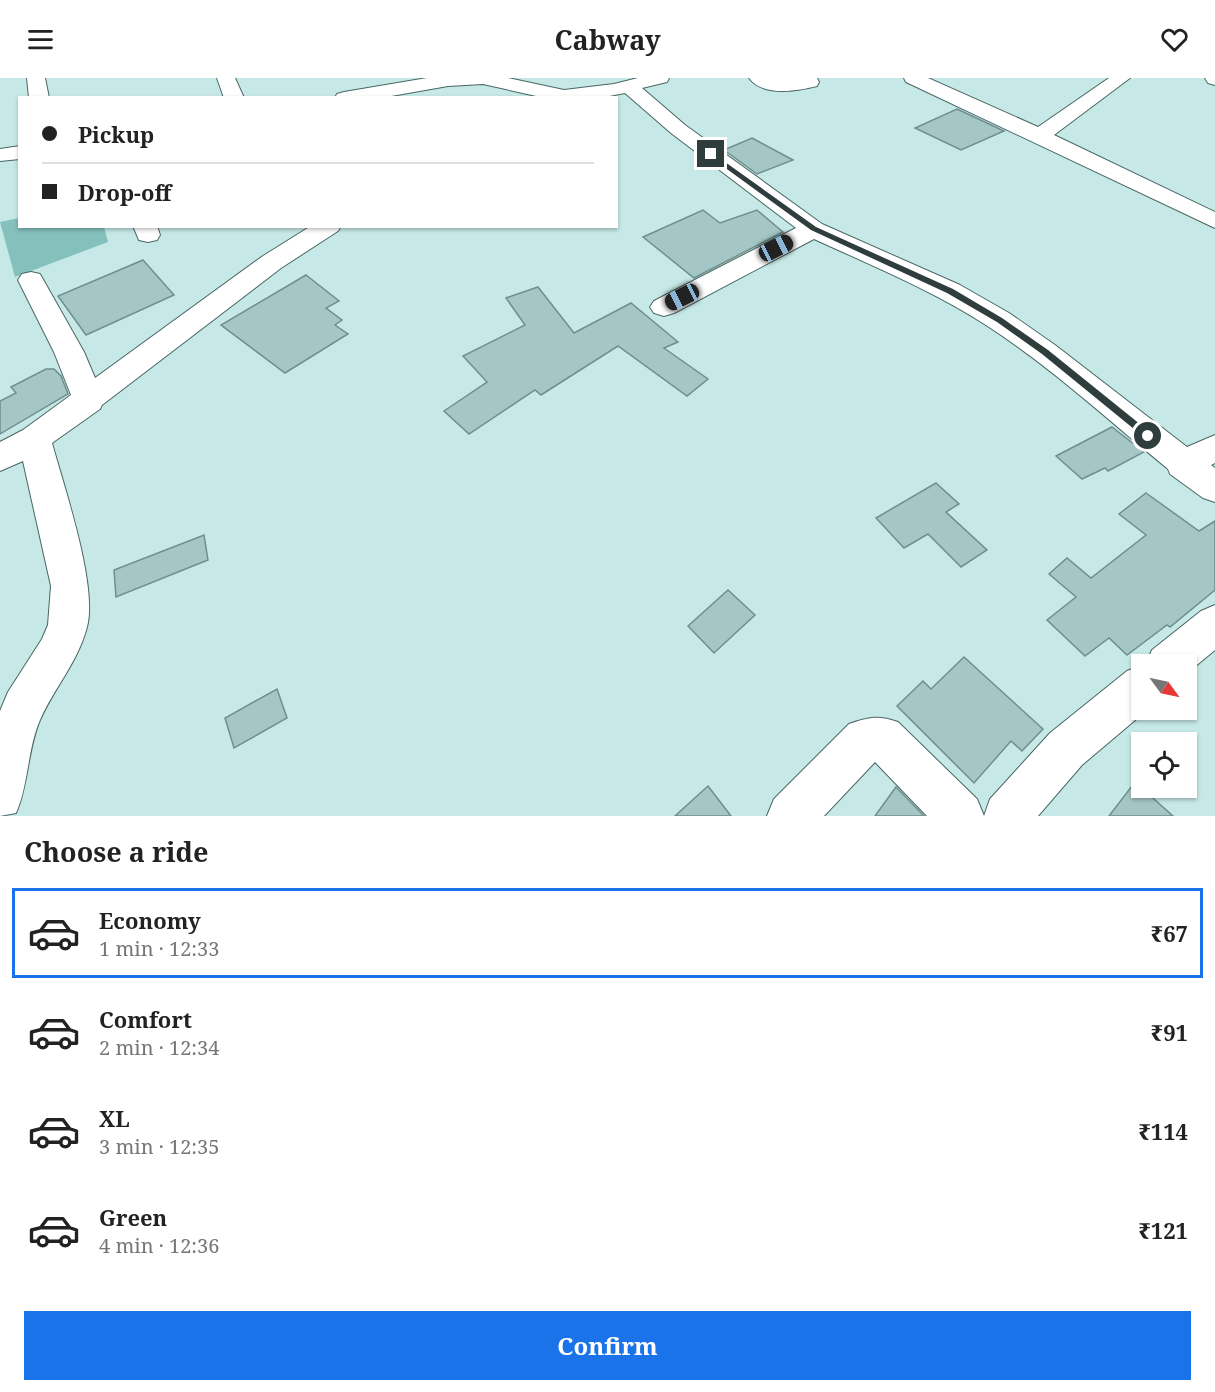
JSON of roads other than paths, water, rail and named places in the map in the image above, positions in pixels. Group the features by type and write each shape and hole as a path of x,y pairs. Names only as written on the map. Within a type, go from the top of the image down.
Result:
{"street":[{"path":"36,78 39,96"},
{"path":"226,78 233,96"},
{"path":"355,96 447,80 483,78 559,96"},
{"path":"570,96 629,87 660,78"},
{"path":"758,78 784,87 810,82"},
{"path":"913,78 1215,221"},
{"path":"1039,136 1121,78"},
{"path":"629,87 678,129 813,229 950,291 999,320 1045,352 1182,464 1215,488"},
{"path":"0,155 18,152"},
{"path":"0,458 35,440 263,268 326,228"},
{"path":"664,307 813,229"},
{"path":"31,280 69,352 89,400"},
{"path":"0,797 12,736 23,707 57,653 68,625 70,586 35,440"},
{"path":"1182,464 1215,448"},
{"path":"1179,654 1215,624"},
{"path":"1007,816 1066,749 1131,695"},
{"path":"791,816 866,740 882,738 960,816"}]}
